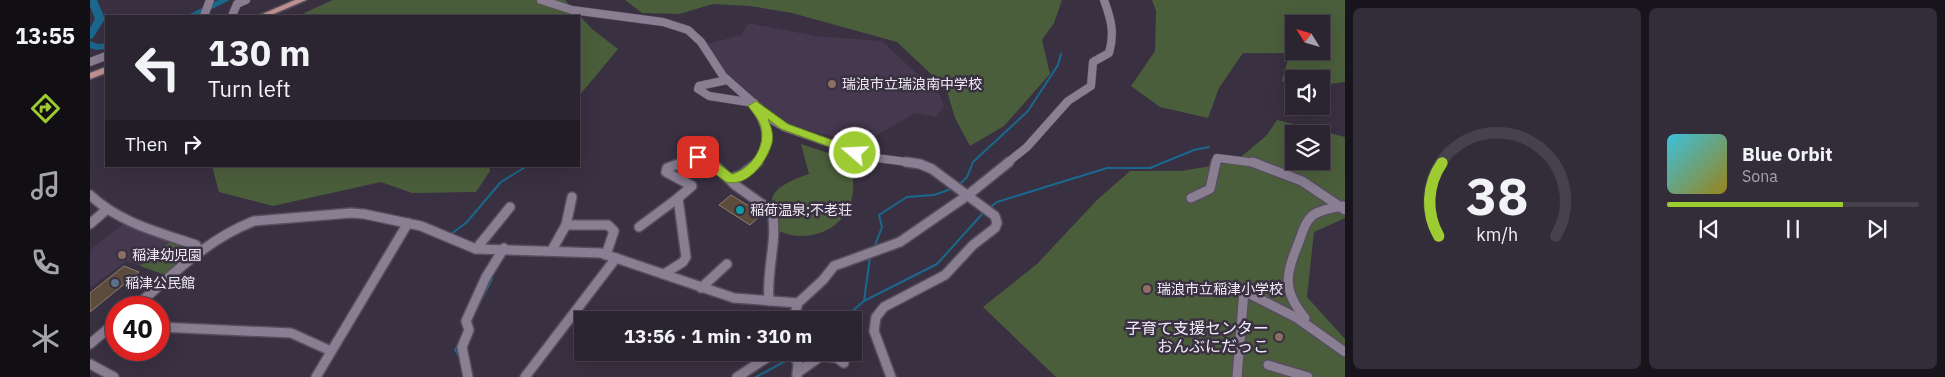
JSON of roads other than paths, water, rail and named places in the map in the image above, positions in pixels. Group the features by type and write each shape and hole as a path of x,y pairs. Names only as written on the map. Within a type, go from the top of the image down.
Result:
{"main road":[{"path":"264,15 302,0"},
{"path":"90,76 105,70"}],"street":[{"path":"232,15 237,4 246,0"},
{"path":"541,0 572,10 663,22 682,28 701,42 717,69 727,80 774,121 800,133 868,157 920,164 932,169 995,216 997,223 995,228 973,245 944,275 884,307 876,317 874,331 890,377"},
{"path":"796,311 798,302 823,280 834,266 877,252 900,242 968,195 1028,147 1068,101 1091,86 1093,62 1109,53 1114,39 1112,19 1104,0"},
{"path":"205,15 210,2"},
{"path":"90,62 105,56"},
{"path":"727,80 706,83 699,86 698,89 709,96 755,104"},
{"path":"730,179 745,174 758,163 764,151 767,128 753,106 755,104"},
{"path":"639,227 692,186 666,172 668,168 698,157 706,160 758,204 772,211 775,232 767,289 769,301"},
{"path":"1191,198 1210,189 1218,158 1233,157 1284,172 1344,207"},
{"path":"90,195 106,210 196,245 199,253"},
{"path":"552,250 566,225 572,197"},
{"path":"664,274 683,262 686,257 678,198"},
{"path":"476,249 510,206"},
{"path":"1344,207 1319,211 1309,219 1287,271 1285,284 1296,310 1345,352"},
{"path":"90,224 106,210"},
{"path":"148,296 231,229 254,221 351,213 408,223 476,249 504,248 596,252 734,298 798,302"},
{"path":"316,377 408,223"},
{"path":"525,377 611,256 614,231 608,225 566,225"},
{"path":"468,377 462,347 469,330 466,321 486,277 504,248"},
{"path":"701,288 728,264"},
{"path":"1237,377 1244,291 1312,325"},
{"path":"170,328 291,334 331,351"},
{"path":"93,341 105,331"},
{"path":"797,370 821,356 836,358 844,363"},
{"path":"737,377 760,361"},
{"path":"90,364 114,377"},
{"path":"1268,365 1308,377"}],"waterway":[{"path":"90,36 100,19 92,0"},
{"path":"193,15 225,0"},
{"path":"90,44 97,47 105,46"},
{"path":"960,184 967,177 973,162 1028,111 1058,65 1061,54"},
{"path":"989,208 997,202 1107,168 1150,168 1194,150 1209,147"},
{"path":"451,234 466,223 501,182 525,167"},
{"path":"874,248 882,227 879,215 907,197 934,195 951,189"},
{"path":"864,301 937,264 983,213"},
{"path":"864,301 870,257"},
{"path":"477,308 492,279"},
{"path":"852,311 864,301"},
{"path":"458,345 455,350 459,356"},
{"path":"756,377 785,361"}],"place":[{"name":"瑞浪市立瑞浪南中学校","path":"832,84"},
{"name":"稲荷温泉;不老荘","path":"740,210"},
{"name":"稲津幼児園","path":"122,255"},
{"name":"稲津公民館","path":"115,283"},
{"name":"瑞浪市立稲津小学校","path":"1147,289"},
{"name":"子育て支援センター おんぶにだっこ","path":"1279,337"}]}
